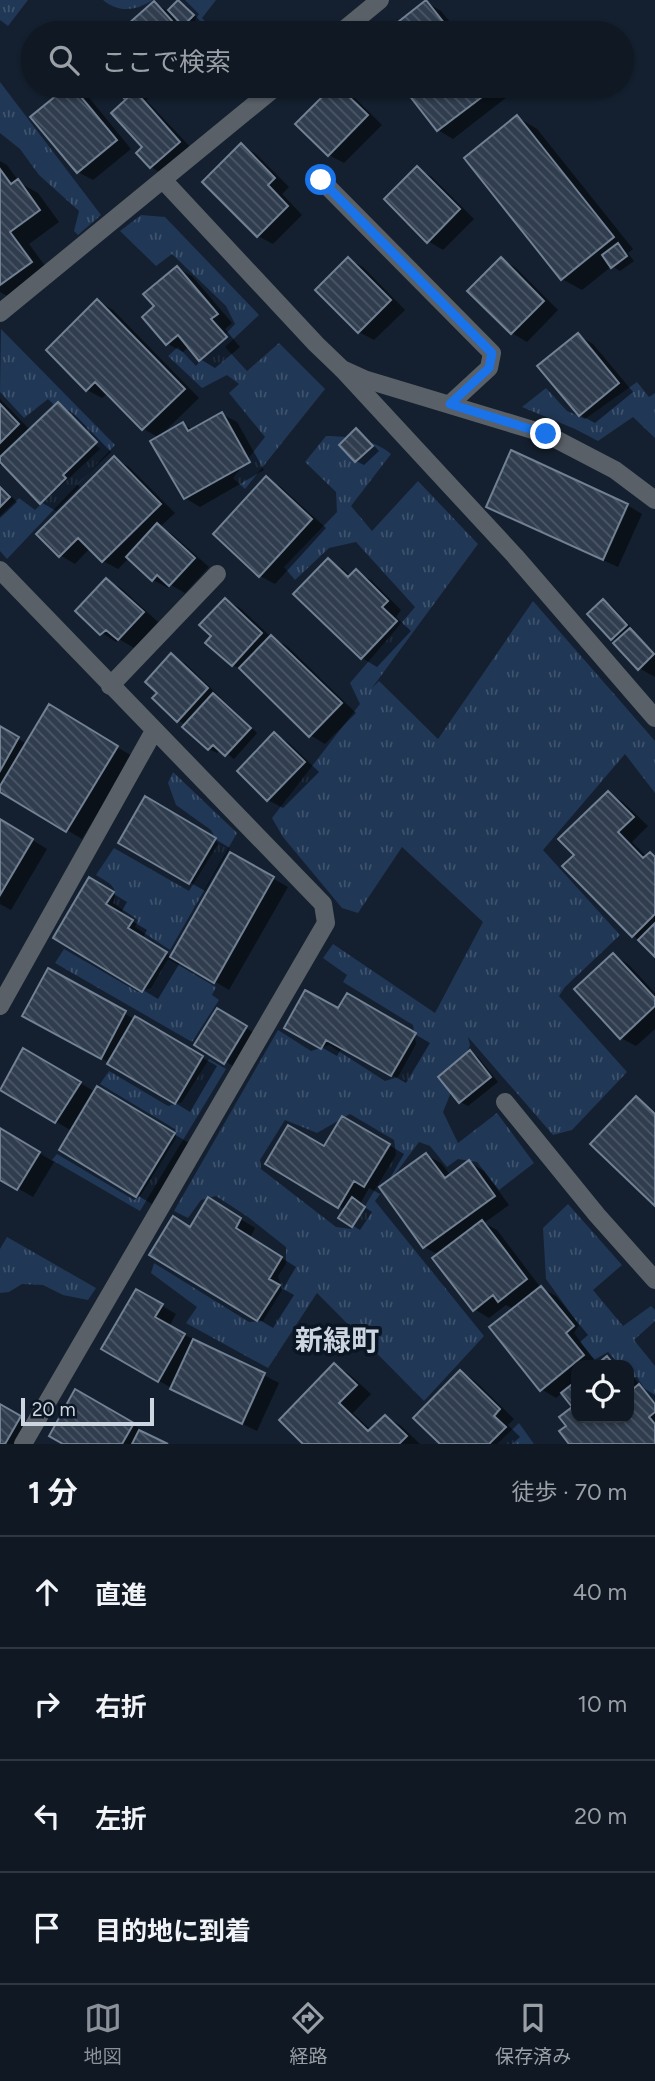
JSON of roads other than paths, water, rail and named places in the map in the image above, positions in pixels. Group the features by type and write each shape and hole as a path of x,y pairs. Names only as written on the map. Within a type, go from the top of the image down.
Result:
{"street":[{"path":"355,21 380,0"},
{"path":"0,313 262,98"},
{"path":"163,180 515,556 655,718"},
{"path":"321,180 492,353 489,368 450,404"},
{"path":"342,369 364,379 546,434 615,470 655,500"},
{"path":"0,570 323,904 326,923 23,1444"},
{"path":"110,686 217,575"},
{"path":"0,1006 154,731"},
{"path":"505,1102 597,1215 655,1280"}],"district":[{"name":"新緑町","path":"337,1340"}]}
